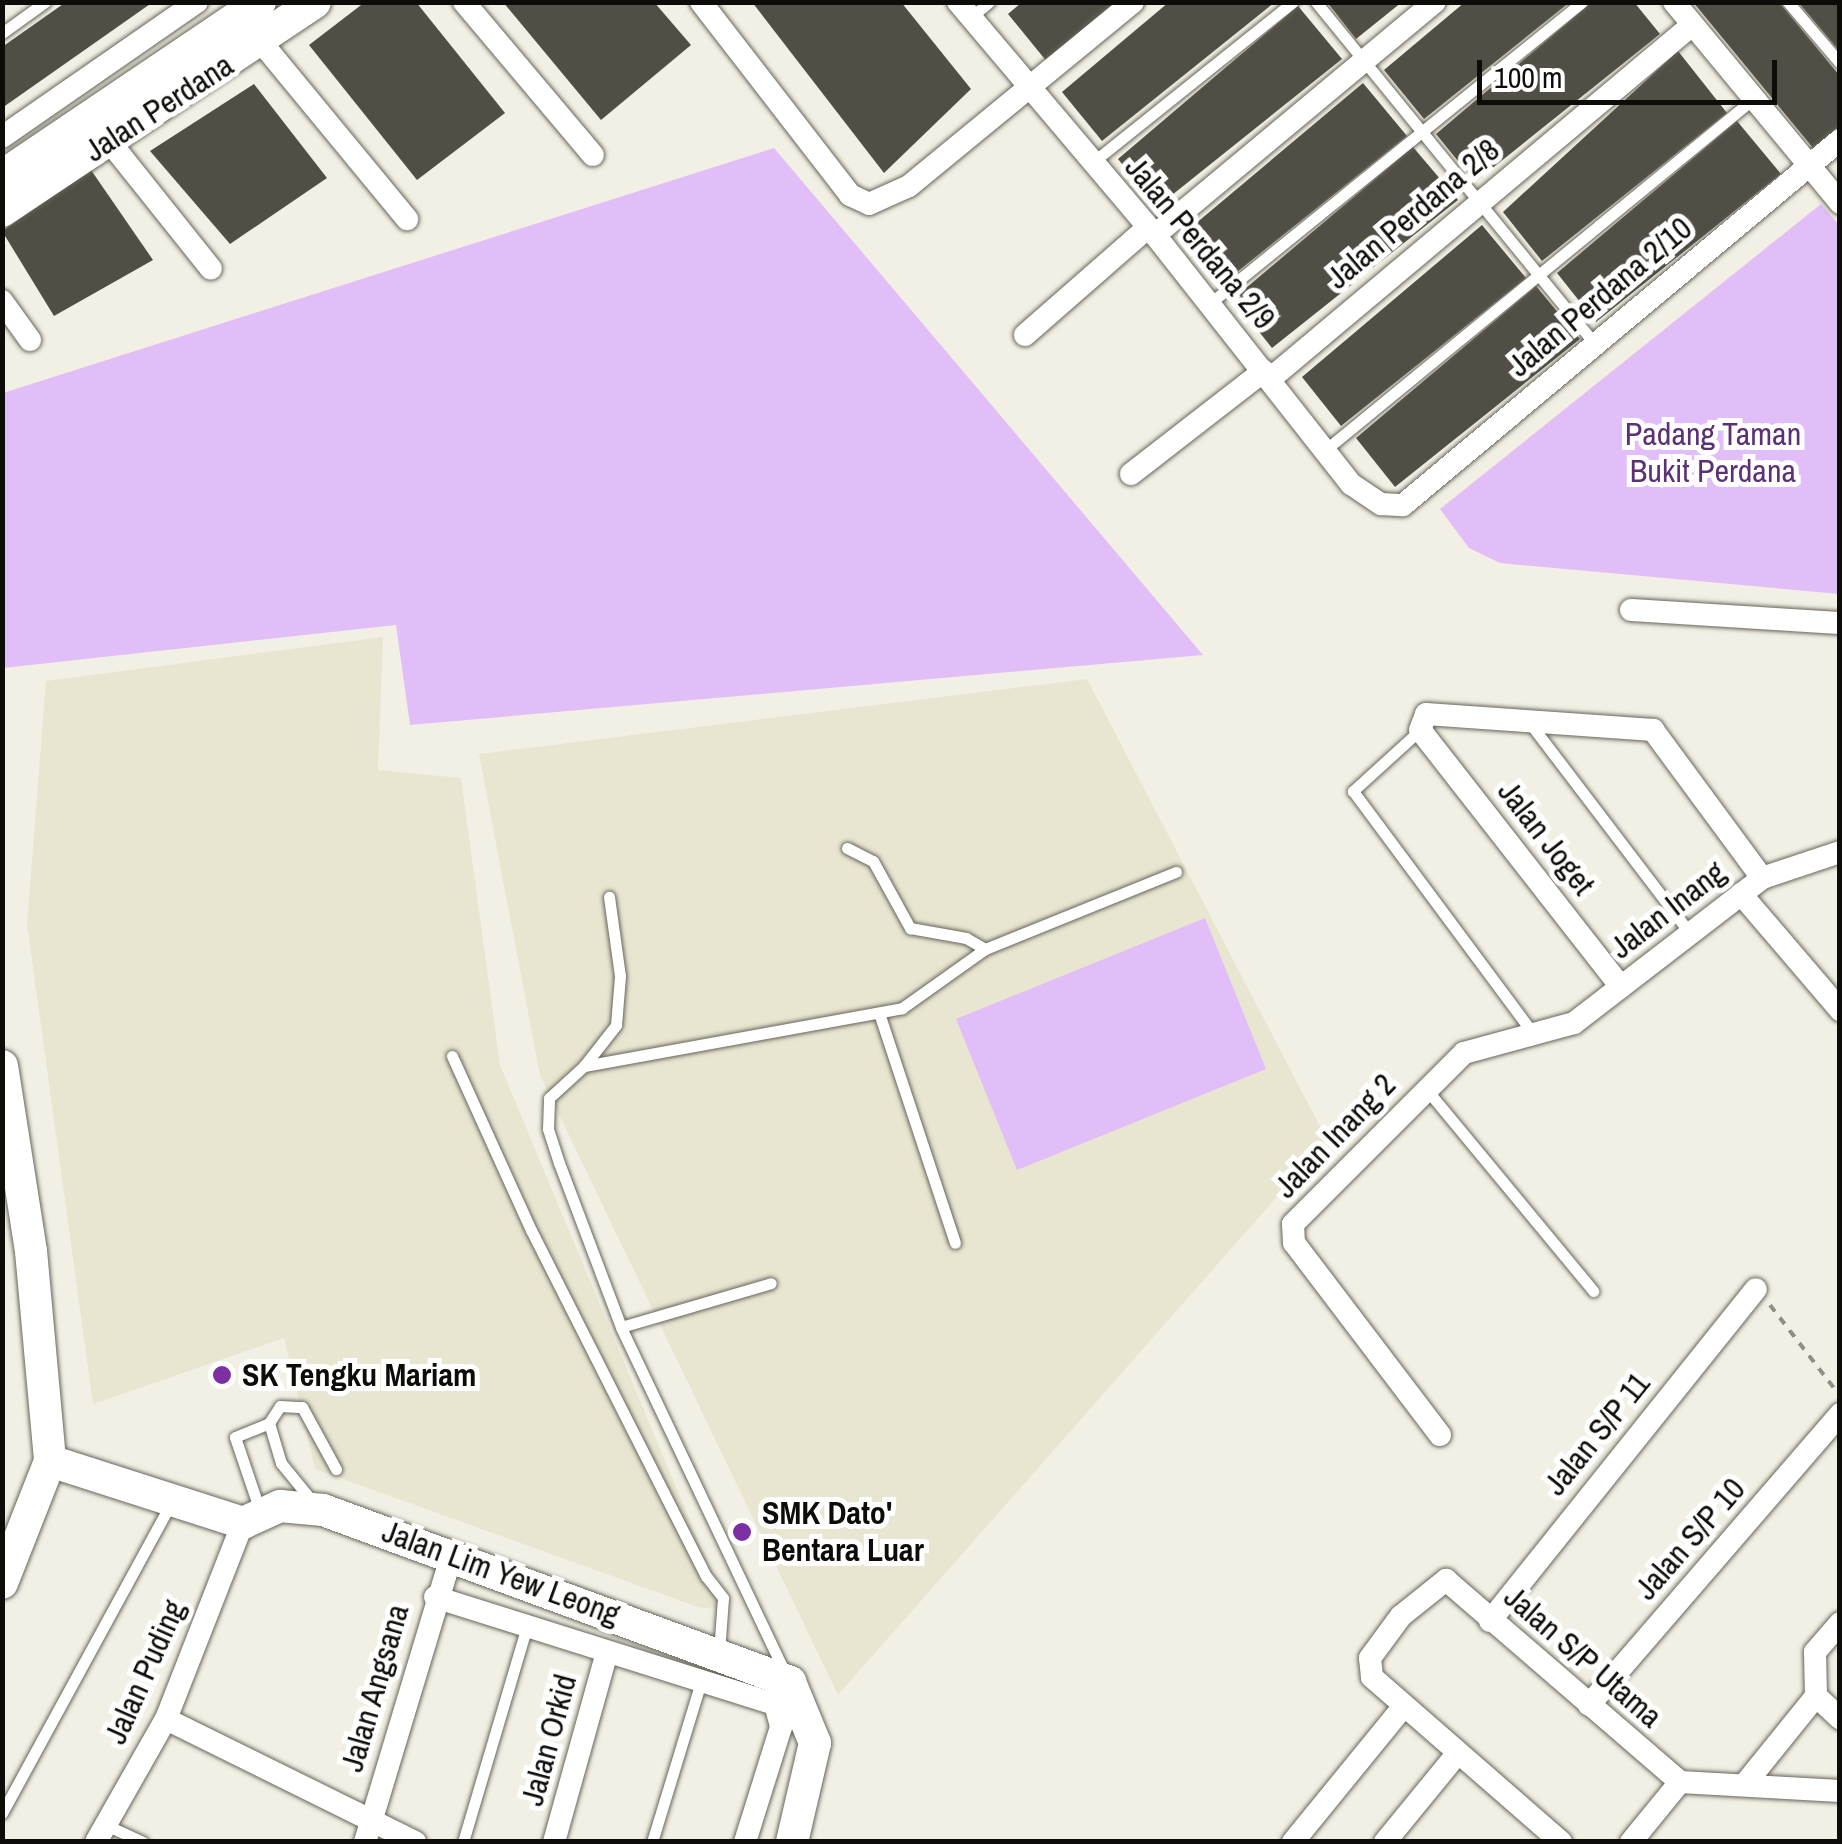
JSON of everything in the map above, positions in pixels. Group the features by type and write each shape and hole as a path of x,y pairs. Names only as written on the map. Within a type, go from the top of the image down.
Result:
{"street":[{"path":"2,137 197,2"},
{"name":"Jalan Perdana","path":"2,211 100,129 253,20 315,2"},
{"path":"464,2 593,155"},
{"path":"701,2 850,195 868,204 909,186 1026,86 1133,2"},
{"path":"1025,335 1435,2"},
{"path":"1674,2 1840,202"},
{"name":"Jalan Perdana 2/9","path":"964,10 1210,304 1324,451 1366,498 1403,505"},
{"path":"253,20 407,219"},
{"name":"Jalan Perdana 2/8","path":"1131,474 1267,375 1692,25"},
{"path":"100,129 211,269"},
{"name":"Jalan Perdana","path":"2,176 100,129"},
{"name":"Jalan Perdana 2/10","path":"1403,505 1840,140"},
{"path":"2,301 30,340"},
{"path":"1631,610 1840,622"},
{"path":"1420,730 1426,714 1451,712 1529,722 1653,730 1762,878"},
{"name":"Jalan Joget","path":"1420,730 1621,987"},
{"name":"Jalan Inang","path":"1540,1036 1621,987 1762,878 1840,852"},
{"path":"1741,894 1840,1010"},
{"name":"Jalan Inang 2","path":"1440,1435 1294,1243 1293,1224 1464,1053 1540,1036"},
{"path":"2,1066 30,1251 50,1460 2,1583"},
{"name":"Jalan S/P 11","path":"1490,1621 1756,1289"},
{"name":"Jalan S/P 10","path":"1589,1705 1840,1414"},
{"name":"Jalan Lim Yew Leong","path":"50,1460 172,1499 251,1517 323,1510 452,1554 710,1666 790,1682"},
{"name":"Jalan Puding","path":"101,1833 166,1719 251,1517"},
{"name":"Jalan Angsana","path":"364,1842 435,1597 452,1554"},
{"name":"Jalan S/P Utama","path":"1403,1708 1372,1677 1370,1658 1401,1616 1446,1580 1680,1782"},
{"path":"435,1597 606,1656 710,1666 763,1698 781,1714 745,1842"},
{"path":"1745,1784 1816,1696 1815,1652 1840,1623"},
{"name":"Jalan Orkid","path":"554,1842 606,1656"},
{"path":"790,1682 814,1743 792,1842"},
{"path":"1816,1696 1840,1718"},
{"path":"1293,1842 1403,1708 1561,1842"},
{"path":"166,1719 415,1842"},
{"path":"1384,1842 1457,1754"},
{"path":"1631,1842 1680,1782 1840,1791"}],"lane":[{"path":"2,33 46,2"},
{"path":"964,10 989,2"},
{"path":"1091,164 1293,2"},
{"path":"1316,2 1596,344"},
{"path":"1210,304 1425,136 1582,2"},
{"path":"1788,2 1840,63"},
{"path":"1324,451 1754,99"},
{"path":"1529,722 1690,933"},
{"path":"1420,730 1353,791 1540,1036"},
{"path":"847,848 873,861 910,928 966,938 985,949"},
{"path":"584,1066 902,1008 985,949 1176,872"},
{"path":"609,897 620,976 616,1026 584,1066 550,1098 548,1129 621,1327 790,1682"},
{"path":"879,1014 956,1243"},
{"path":"452,1056 548,1265 706,1576 723,1598 710,1666 652,1842"},
{"path":"1426,1089 1593,1291"},
{"path":"621,1327 770,1283"},
{"path":"251,1517 235,1437 269,1424 280,1406 302,1407 336,1469"},
{"path":"269,1424 282,1463 323,1510"},
{"path":"2,1813 172,1499"},
{"path":"463,1842 526,1629"},
{"path":"101,1833 143,1842"}],"path":[{"path":"1756,1289 1840,1396"}],"shaded area":[{"path":"383,637 378,770 461,778 500,1065 726,1607 701,1608 315,1469 284,1338 93,1404 27,924 46,681"},
{"path":"1087,679 1327,1140 838,1695 540,1075 479,754"}],"green space":[{"path":"774,148 1203,655 410,725 396,625 3,668 3,393"},
{"name":"Padang Taman Bukit Perdana","path":"1821,204 1840,226 1839,594 1500,563 1469,548 1440,509"},
{"path":"1205,918 1266,1069 1017,1170 956,1019"}],"building":[{"path":"66,2 153,2 2,108 2,47"},
{"path":"365,2 416,2 505,113 417,180 309,45"},
{"path":"503,2 654,2 691,45 601,120"},
{"path":"752,2 901,2 971,89 884,173"},
{"path":"1022,2 1123,2 1048,63 1008,14"},
{"path":"1169,2 1275,2 1102,141 1062,92"},
{"path":"1327,2 1402,2 1356,39"},
{"path":"1465,2 1570,2 1424,119 1384,70"},
{"path":"1592,2 1634,2 1660,34 1475,182 1436,134"},
{"path":"1693,2 1779,2 1840,76 1840,126 1813,148"},
{"path":"1798,2 1840,2 1840,52"},
{"path":"1298,6 1342,59 1157,207 1118,159"},
{"path":"1678,51 1727,113 1542,261 1503,212"},
{"path":"1363,83 1407,136 1222,284 1182,235"},
{"path":"254,84 327,178 230,244 150,151"},
{"path":"1737,121 1781,174 1596,322 1557,273"},
{"path":"1413,147 1458,200 1272,348 1233,299"},
{"path":"91,170 153,260 54,316 2,231"},
{"path":"1482,225 1526,278 1341,426 1302,377"},
{"path":"1536,286 1580,339 1395,487 1356,438"}],"place":[{"name":"SK Tengku Mariam","path":"222,1375"},
{"name":"SMK Dato' Bentara Luar","path":"742,1532"}]}
